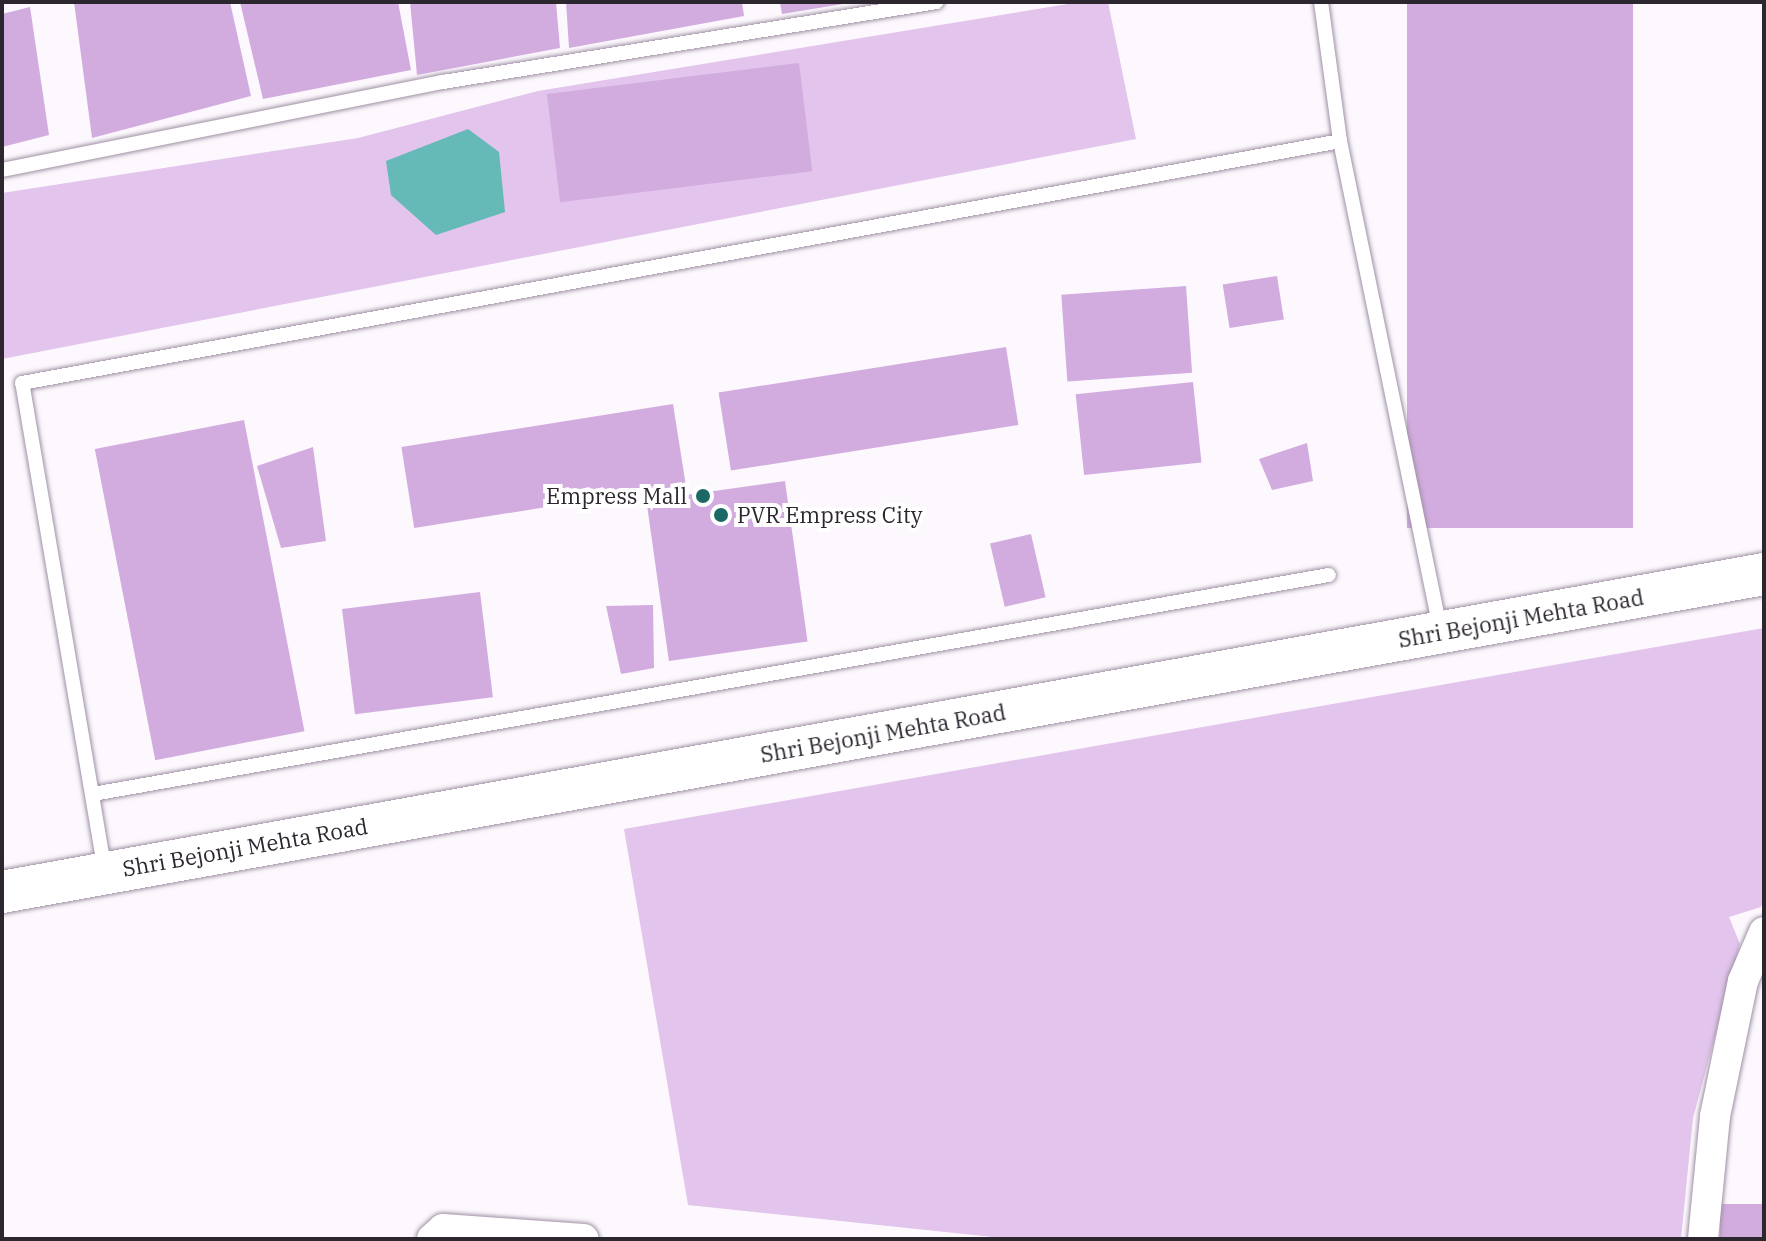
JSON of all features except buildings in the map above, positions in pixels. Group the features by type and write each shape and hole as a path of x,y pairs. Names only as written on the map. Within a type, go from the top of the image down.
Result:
{"main road":[{"name":"Shri Bejonji Mehta Road","path":"2,892 1764,574"}],"street":[{"path":"1703,1239 1715,1116 1743,981 1764,932"},
{"path":"432,1239 443,1229 584,1239"}],"lane":[{"path":"2,170 443,82 937,2"},
{"path":"1321,2 1340,141 1441,633"},
{"path":"105,872 22,383 1340,141"},
{"path":"93,794 1329,575"}],"shaded area":[{"path":"1080,2 1108,2 1136,139 2,359 2,193 358,138 538,91"},
{"path":"1764,628 1764,898 1761,907 1729,917 1740,944 1693,1118 1681,1239 1012,1239 688,1205 624,829"}],"water":[{"path":"468,129 499,152 505,212 436,235 391,195 386,161"}],"place":[{"name":"Empress Mall","path":"703,496"},
{"name":"PVR Empress City","path":"721,515"}]}
